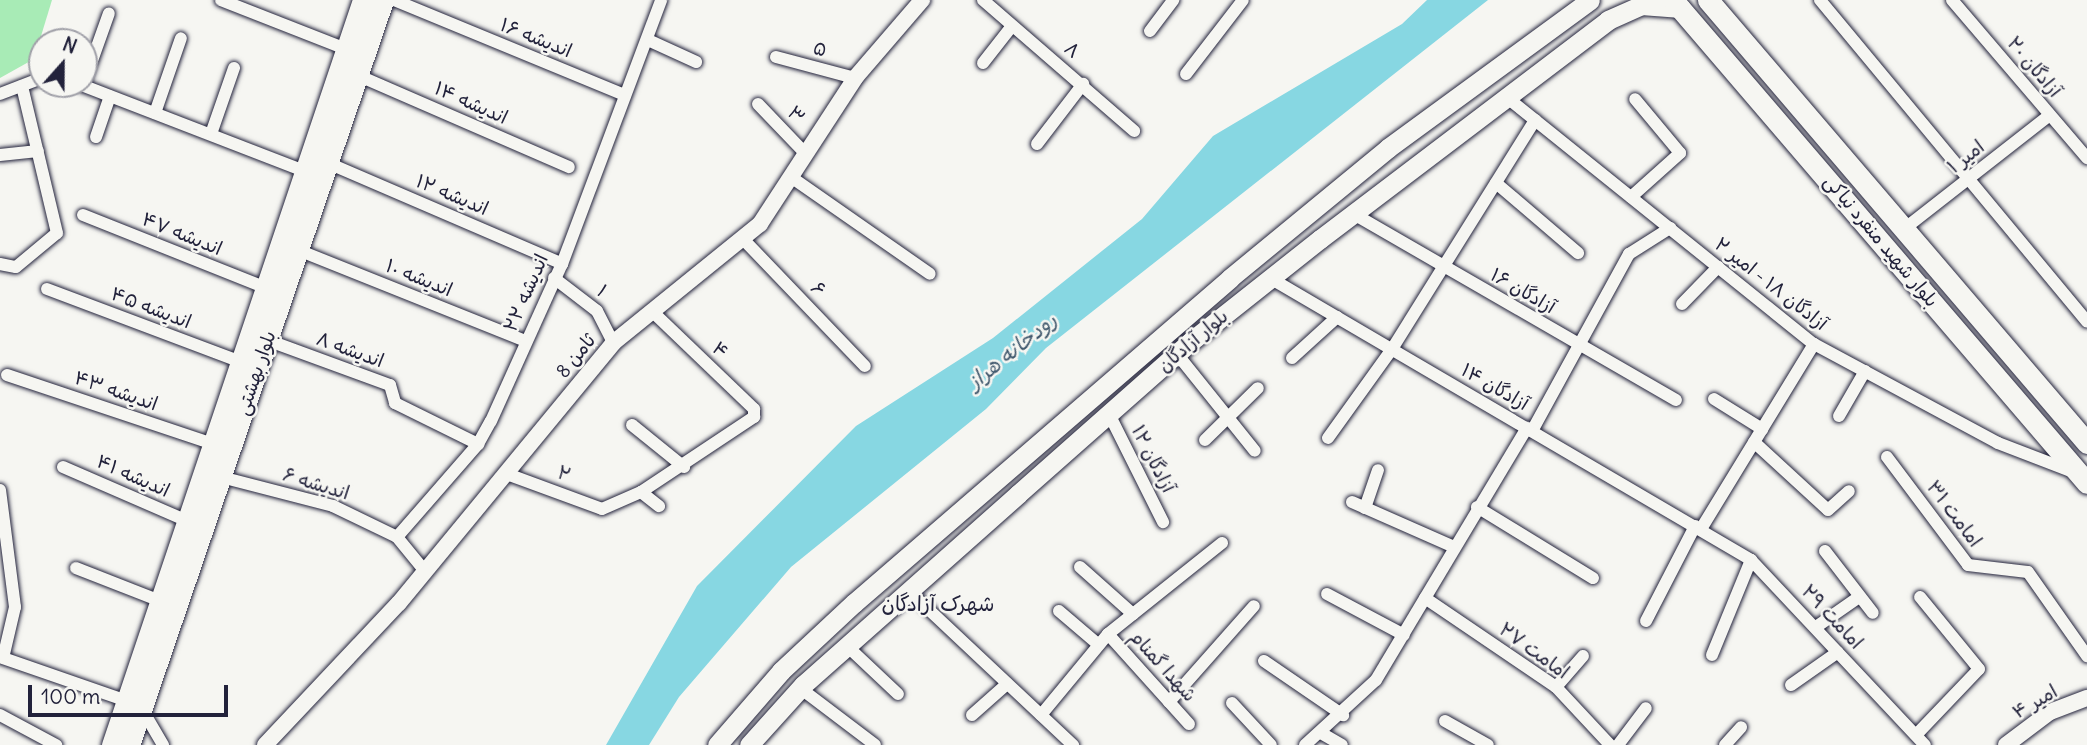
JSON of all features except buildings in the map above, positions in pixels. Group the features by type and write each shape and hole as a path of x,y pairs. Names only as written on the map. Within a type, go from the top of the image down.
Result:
{"main road":[{"name":"بلوار بهشتی","path":"112,745 134,705 220,477 328,163 352,62 363,0"},
{"name":"بلوار بهشتی","path":"129,745 134,705 160,601 305,171 352,62 383,0"},
{"name":"بلوار آزادگان","path":"717,745 781,671 854,603 1230,278 1418,126 1590,0"},
{"name":"بلوار شهید منفرد نیاکی","path":"1708,0 2087,443"},
{"name":"بلوار آزادگان","path":"749,745 800,688 1177,354 1270,278 1437,147 1608,20 1641,5 1677,4"},
{"name":"بلوار شهید منفرد نیاکی","path":"1677,4 2083,479"},
{"path":"1788,132 1802,133 1809,118"},
{"path":"1418,126 1437,147"},
{"path":"1819,168 1825,152 1838,151"}],"street":[{"name":"اندیشه ۱۴","path":"221,0 569,167"},
{"name":"اندیشه ۱۶","path":"394,0 625,95"},
{"name":"اندیشه ۲۲","path":"397,537 478,444 562,264 661,0"},
{"name":"ثامن 8","path":"265,745 424,570 507,474 613,343 654,313 760,224 855,78 922,0"},
{"name":"۸","path":"983,0 1134,131"},
{"path":"1150,31 1173,0"},
{"path":"1186,74 1242,0"},
{"path":"1820,0 2087,322"},
{"name":"آزادگان ۲۰","path":"1952,0 2087,158"},
{"path":"98,40 108,13"},
{"path":"983,63 1012,26"},
{"path":"155,113 181,38"},
{"path":"648,40 696,62"},
{"name":"۵","path":"776,57 855,78"},
{"path":"211,134 234,68"},
{"path":"0,94 28,84"},
{"path":"1037,144 1083,84"},
{"path":"0,264 16,267 57,233 22,86"},
{"path":"98,91 305,171"},
{"path":"96,137 110,96"},
{"name":"آزادگان ۱۸ - امیر ۲","path":"1505,96 1814,344 1998,443 2083,479"},
{"path":"1631,197 1680,153 1635,99"},
{"name":"۳","path":"758,104 806,154"},
{"name":"امیر ۱","path":"1904,229 2050,115"},
{"path":"1328,438 1392,349 1535,120"},
{"path":"0,155 38,152"},
{"name":"اندیشه ۱۲","path":"328,163 562,264"},
{"path":"790,177 930,274"},
{"path":"1496,183 1578,253"},
{"name":"آزادگان ۱۶","path":"1352,213 1676,400"},
{"name":"اندیشه ۴۷","path":"83,215 266,288"},
{"path":"1305,745 1343,715 1376,680 1477,508 1530,430 1629,254 1670,229"},
{"name":"۶","path":"743,239 865,366"},
{"name":"اندیشه ۱۰","path":"298,250 526,341"},
{"path":"1682,304 1718,267"},
{"name":"۱","path":"554,278 597,311 613,343"},
{"name":"آزادگان ۱۴","path":"1270,278 1698,528"},
{"name":"اندیشه ۴۵","path":"47,289 241,362"},
{"name":"۴","path":"654,313 754,409 754,417 684,467"},
{"path":"1292,358 1336,317"},
{"name":"اندیشه ۸","path":"267,340 390,384 395,403 478,444"},
{"path":"1646,621 1698,528 1814,344"},
{"path":"1177,354 1255,451"},
{"path":"1839,416 1865,371"},
{"name":"اندیشه ۴۳","path":"7,375 213,444"},
{"path":"1205,440 1258,388"},
{"path":"1714,399 1762,429"},
{"name":"آزادگان ۱۲","path":"1109,414 1163,522"},
{"path":"632,425 684,467 641,492 659,506"},
{"path":"1754,442 1828,510 1849,491"},
{"name":"امامت ۳۱","path":"1887,457 1968,565 2028,572 2087,656"},
{"name":"اندیشه ۴۱","path":"63,467 187,521"},
{"path":"1378,470 1359,505 1454,547"},
{"name":"۲","path":"507,474 608,510 641,492"},
{"name":"اندیشه ۶","path":"220,477 333,506 397,537"},
{"path":"0,490 15,607 1,657 134,705 163,745"},
{"path":"1477,508 1593,578"},
{"name":"امامت ۲۹","path":"1698,528 1751,560 1921,740"},
{"path":"397,537 424,570"},
{"path":"1041,715 1108,634 1223,543"},
{"path":"1825,551 1873,613"},
{"path":"1712,654 1751,560"},
{"path":"1080,567 1133,614"},
{"path":"76,568 160,601"},
{"path":"910,592 1073,745"},
{"path":"1327,594 1404,635"},
{"path":"1816,627 1858,597"},
{"path":"1920,597 1979,669 1921,740"},
{"name":"امامت ۲۷","path":"1425,598 1556,687 1610,745"},
{"path":"1169,702 1254,606"},
{"path":"1059,611 1099,645"},
{"name":"شهدا گمنام","path":"1108,634 1189,724"},
{"path":"847,646 898,694"},
{"path":"1791,685 1838,652"},
{"path":"1556,687 1583,656"},
{"path":"1264,661 1343,715"},
{"path":"972,715 1007,684"},
{"path":"800,688 876,745"},
{"name":"امیر ۴","path":"2009,744 2050,712 2087,698"},
{"path":"1232,703 1271,745"},
{"path":"1618,745 1646,708"},
{"path":"0,715 56,745"},
{"path":"1445,721 1488,745"},
{"path":"1725,745 1741,727"},
{"path":"1321,733 1342,745"}],"green space":[{"path":"0,0 52,0 43,28 28,28 28,62 0,78"}],"water":[{"name":"رودخانه هراز","path":"1427,0 1488,0 1046,348 986,409 791,567 679,697 649,745 606,745 697,586 856,426 993,338 1142,219 1213,136 1402,24"}],"district":[{"name":"شهرک آزادگان","path":"938,604"}]}
